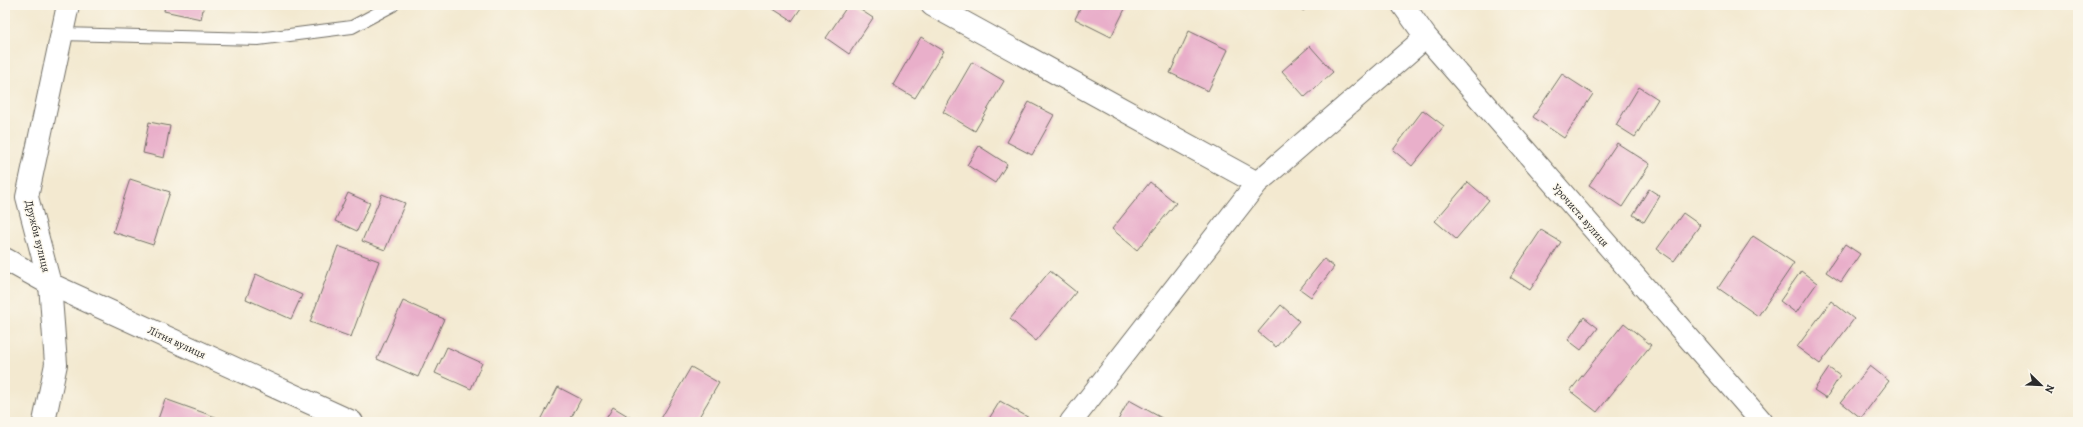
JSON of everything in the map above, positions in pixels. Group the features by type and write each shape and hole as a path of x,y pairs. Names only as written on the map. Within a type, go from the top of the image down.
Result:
{"street":[{"name":"Дружби вулиця","path":"44,422 56,364 50,284 27,197 68,5"},
{"path":"932,5 1257,183"},
{"name":"Урочиста вулиця","path":"1403,5 1426,37 1762,422"},
{"path":"1071,422 1257,183 1426,37"},
{"name":"Літня вулиця","path":"5,259 50,284 352,422"}],"lane":[{"path":"61,34 258,39 352,27 393,5"}],"building":[{"path":"165,5 204,5 201,19 164,11"},
{"path":"767,5 803,5 792,21"},
{"path":"848,5 853,5 873,18 849,54 826,38"},
{"path":"1082,5 1127,5 1111,37 1075,19"},
{"path":"1298,5 1311,5 1303,11"},
{"path":"1189,31 1228,50 1208,91 1170,73"},
{"path":"921,37 944,51 915,98 893,85"},
{"path":"1310,46 1333,72 1305,97 1282,71"},
{"path":"972,62 1004,81 975,131 943,112"},
{"path":"1562,74 1593,94 1564,138 1533,117"},
{"path":"1639,87 1658,99 1635,137 1616,125"},
{"path":"1029,102 1054,115 1032,155 1007,142"},
{"path":"1423,110 1444,126 1412,166 1393,150"},
{"path":"149,122 170,126 164,158 143,153"},
{"path":"1617,143 1650,164 1622,207 1589,185"},
{"path":"979,146 1007,164 995,183 967,165"},
{"path":"130,179 170,192 153,245 113,232"},
{"path":"1150,182 1176,203 1137,250 1112,229"},
{"path":"1468,182 1489,200 1456,239 1435,221"},
{"path":"1649,189 1660,196 1644,222 1633,215"},
{"path":"348,193 370,203 357,231 335,221"},
{"path":"382,194 405,203 385,250 362,241"},
{"path":"1683,213 1700,225 1674,261 1657,249"},
{"path":"1541,230 1561,242 1530,290 1510,277"},
{"path":"1753,236 1794,263 1758,316 1718,288"},
{"path":"1845,244 1860,254 1841,282 1826,272"},
{"path":"338,246 379,261 351,337 310,322"},
{"path":"1324,259 1334,267 1311,297 1300,289"},
{"path":"1050,271 1076,292 1036,341 1010,319"},
{"path":"1801,271 1817,283 1796,313 1780,301"},
{"path":"256,274 302,295 291,319 246,299"},
{"path":"403,301 444,319 418,377 377,359"},
{"path":"1831,301 1854,319 1820,364 1797,347"},
{"path":"1281,305 1299,321 1276,347 1258,332"},
{"path":"1584,317 1598,328 1581,350 1568,340"},
{"path":"1624,323 1651,345 1597,412 1570,391"},
{"path":"447,347 482,363 471,389 435,373"},
{"path":"1870,366 1889,381 1861,418 1841,402"},
{"path":"691,367 719,383 696,422 659,422"},
{"path":"1829,368 1840,376 1826,398 1814,390"},
{"path":"558,387 581,399 569,422 540,422"},
{"path":"165,399 221,419 220,422 157,422"},
{"path":"1129,400 1169,422 1117,422"},
{"path":"1000,401 1036,422 987,422"},
{"path":"613,407 638,422 604,422"}]}
